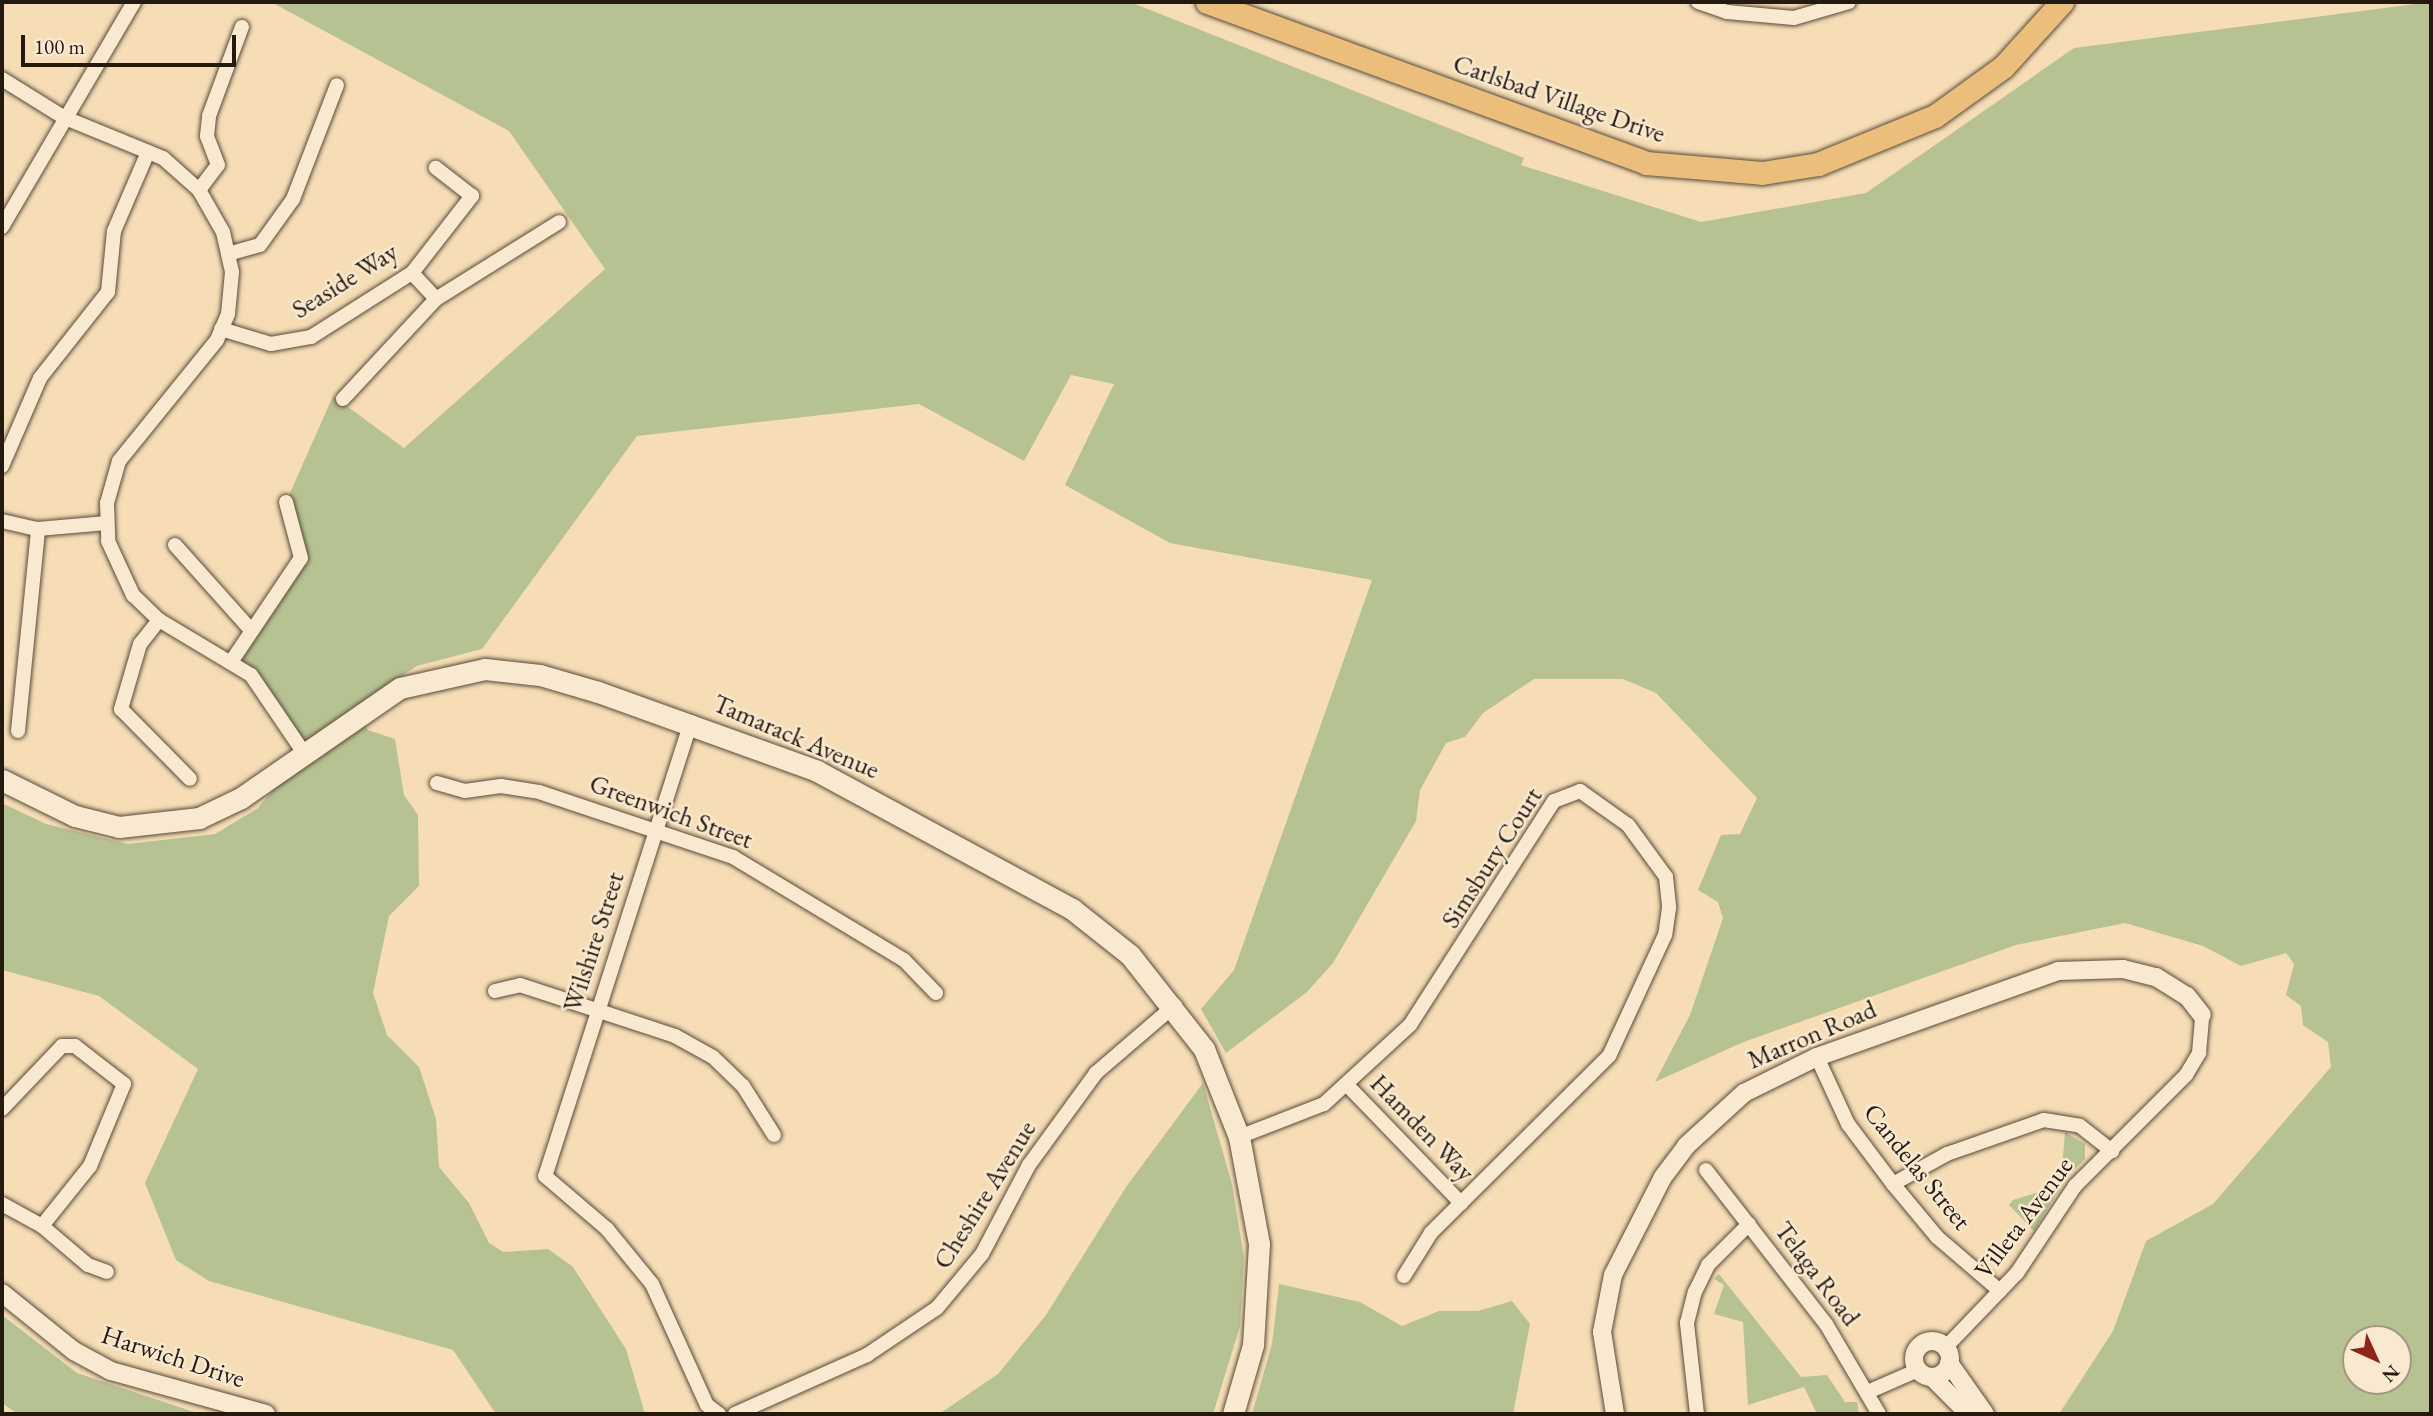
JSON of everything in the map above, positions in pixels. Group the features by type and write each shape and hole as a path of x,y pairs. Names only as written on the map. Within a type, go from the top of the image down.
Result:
{"main road":[{"name":"Carlsbad Village Drive","path":"1207,2 1646,163 1762,173 1818,164 1936,117 2003,67 2062,2"},
{"name":"Tamarack Avenue","path":"2,780 75,816 144,829 209,813 400,688 473,670 540,675 691,722 817,771 1072,909 1130,955 1175,1005 1208,1058 1239,1137 1259,1244 1259,1293 1233,1414"}],"street":[{"path":"2,227 63,117 134,2"},
{"path":"1698,2 1727,12 1794,18 1812,8 1849,2"},
{"path":"199,190 218,165 207,136 209,116 242,27"},
{"path":"2,79 63,117 148,152 199,190 228,254 232,272 221,329 119,461 107,523 117,565 159,620 251,675 304,753"},
{"path":"228,254 260,245 293,200 337,85"},
{"path":"2,466 40,378 108,292 114,231 148,152"},
{"name":"Seaside Way","path":"221,329 271,344 295,340 412,273 472,196 436,168"},
{"path":"342,399 436,299 559,222"},
{"path":"412,273 436,299"},
{"path":"231,662 301,558 286,502"},
{"path":"2,521 38,529 107,523"},
{"path":"18,731 38,529"},
{"path":"175,545 252,631"},
{"path":"159,620 139,644 121,709 190,779"},
{"name":"Wilshire Street","path":"691,722 545,1176 607,1229 652,1284 707,1405 719,1414"},
{"name":"Greenwich Street","path":"437,783 465,791 501,786 539,792 759,870 904,960 936,993"},
{"name":"Simsbury Court","path":"1239,1137 1297,1117 1348,1086 1410,1025 1554,800 1580,791 1652,849 1666,877 1665,936 1609,1056 1431,1233 1404,1276"},
{"name":"Marron Road","path":"1615,1414 1604,1306 1663,1177 1686,1146 1744,1093 1817,1057 2032,979 2088,968 2156,977 2187,996 2202,1015"},
{"path":"495,991 520,985 675,1036 713,1057 743,1086 774,1135"},
{"name":"Cheshire Avenue","path":"734,1414 867,1355 937,1308 982,1254 1029,1165 1096,1073 1175,1005"},
{"name":"Villeta Avenue","path":"1947,1356 2000,1291 2075,1186 2154,1114 2196,1061 2202,1015"},
{"path":"3,1104 62,1046 75,1046 124,1084 90,1166 42,1226"},
{"name":"Candelas Street","path":"1817,1057 1848,1124 1893,1184 1937,1237 2000,1291"},
{"name":"Hamden Way","path":"1348,1086 1461,1203"},
{"path":"1893,1184 1947,1154 2044,1120 2080,1126 2112,1151"},
{"name":"Telaga Road","path":"1706,1170 1749,1224 1870,1391 1879,1414"},
{"path":"2,1204 42,1226 88,1265 107,1272"},
{"path":"1697,1414 1687,1323 1695,1292 1709,1265 1749,1224"},
{"name":"Harwich Drive","path":"2,1293 74,1351 111,1370 266,1414"},
{"path":"1969,1414 1925,1374 1915,1354 1921,1345 1933,1342 1947,1356 1985,1414"},
{"path":"1870,1391 1925,1374 1947,1356"}],"green space":[{"path":"271,2 1130,2 1524,158 1521,165 1701,222 1866,193 2074,48 2431,2 2431,1414 2059,1414 2113,1331 2146,1241 2213,1204 2331,1067 2328,1042 2303,1025 2301,1006 2286,995 2294,964 2286,953 2241,966 2203,946 2125,923 2016,945 1741,1043 1655,1082 1690,1015 1723,918 1718,902 1698,890 1721,835 1740,834 1757,798 1656,693 1623,679 1534,679 1483,713 1465,737 1446,743 1420,790 1416,821 1333,963 1307,992 1226,1053 1201,1009 1234,970 1372,580 1170,543 1065,485 1114,384 1071,375 1024,461 919,404 637,436 482,649 417,666 356,706 368,730 395,739 404,795 418,815 419,886 389,916 373,993 387,1035 419,1067 436,1119 439,1167 469,1203 489,1243 503,1252 548,1249 573,1267 626,1349 645,1414 496,1414 453,1350 209,1281 176,1260 145,1183 198,1069 99,996 2,970 2,803 46,824 128,844 215,834 258,808 304,753 251,675 231,662 300,558 286,502 333,396 404,448 605,269 509,131"},
{"path":"1203,1083 1232,1184 1244,1258 1240,1326 1213,1414 939,1414 998,1374 1046,1315 1126,1187"},
{"path":"2065,1132 2085,1144 2085,1159 2072,1172 2063,1157"},
{"path":"2062,1185 2034,1231 2009,1205 2013,1200"},
{"path":"1719,1274 1801,1377 1827,1375 1845,1402 1857,1402 1859,1414 1817,1414 1804,1387 1748,1405 1743,1322 1714,1314 1724,1285 1714,1279"},
{"path":"1279,1284 1360,1302 1402,1326 1439,1311 1478,1311 1512,1301 1530,1324 1513,1414 1252,1414 1272,1344"},
{"path":"2,1315 77,1373 200,1414 18,1414 2,1403"}]}
